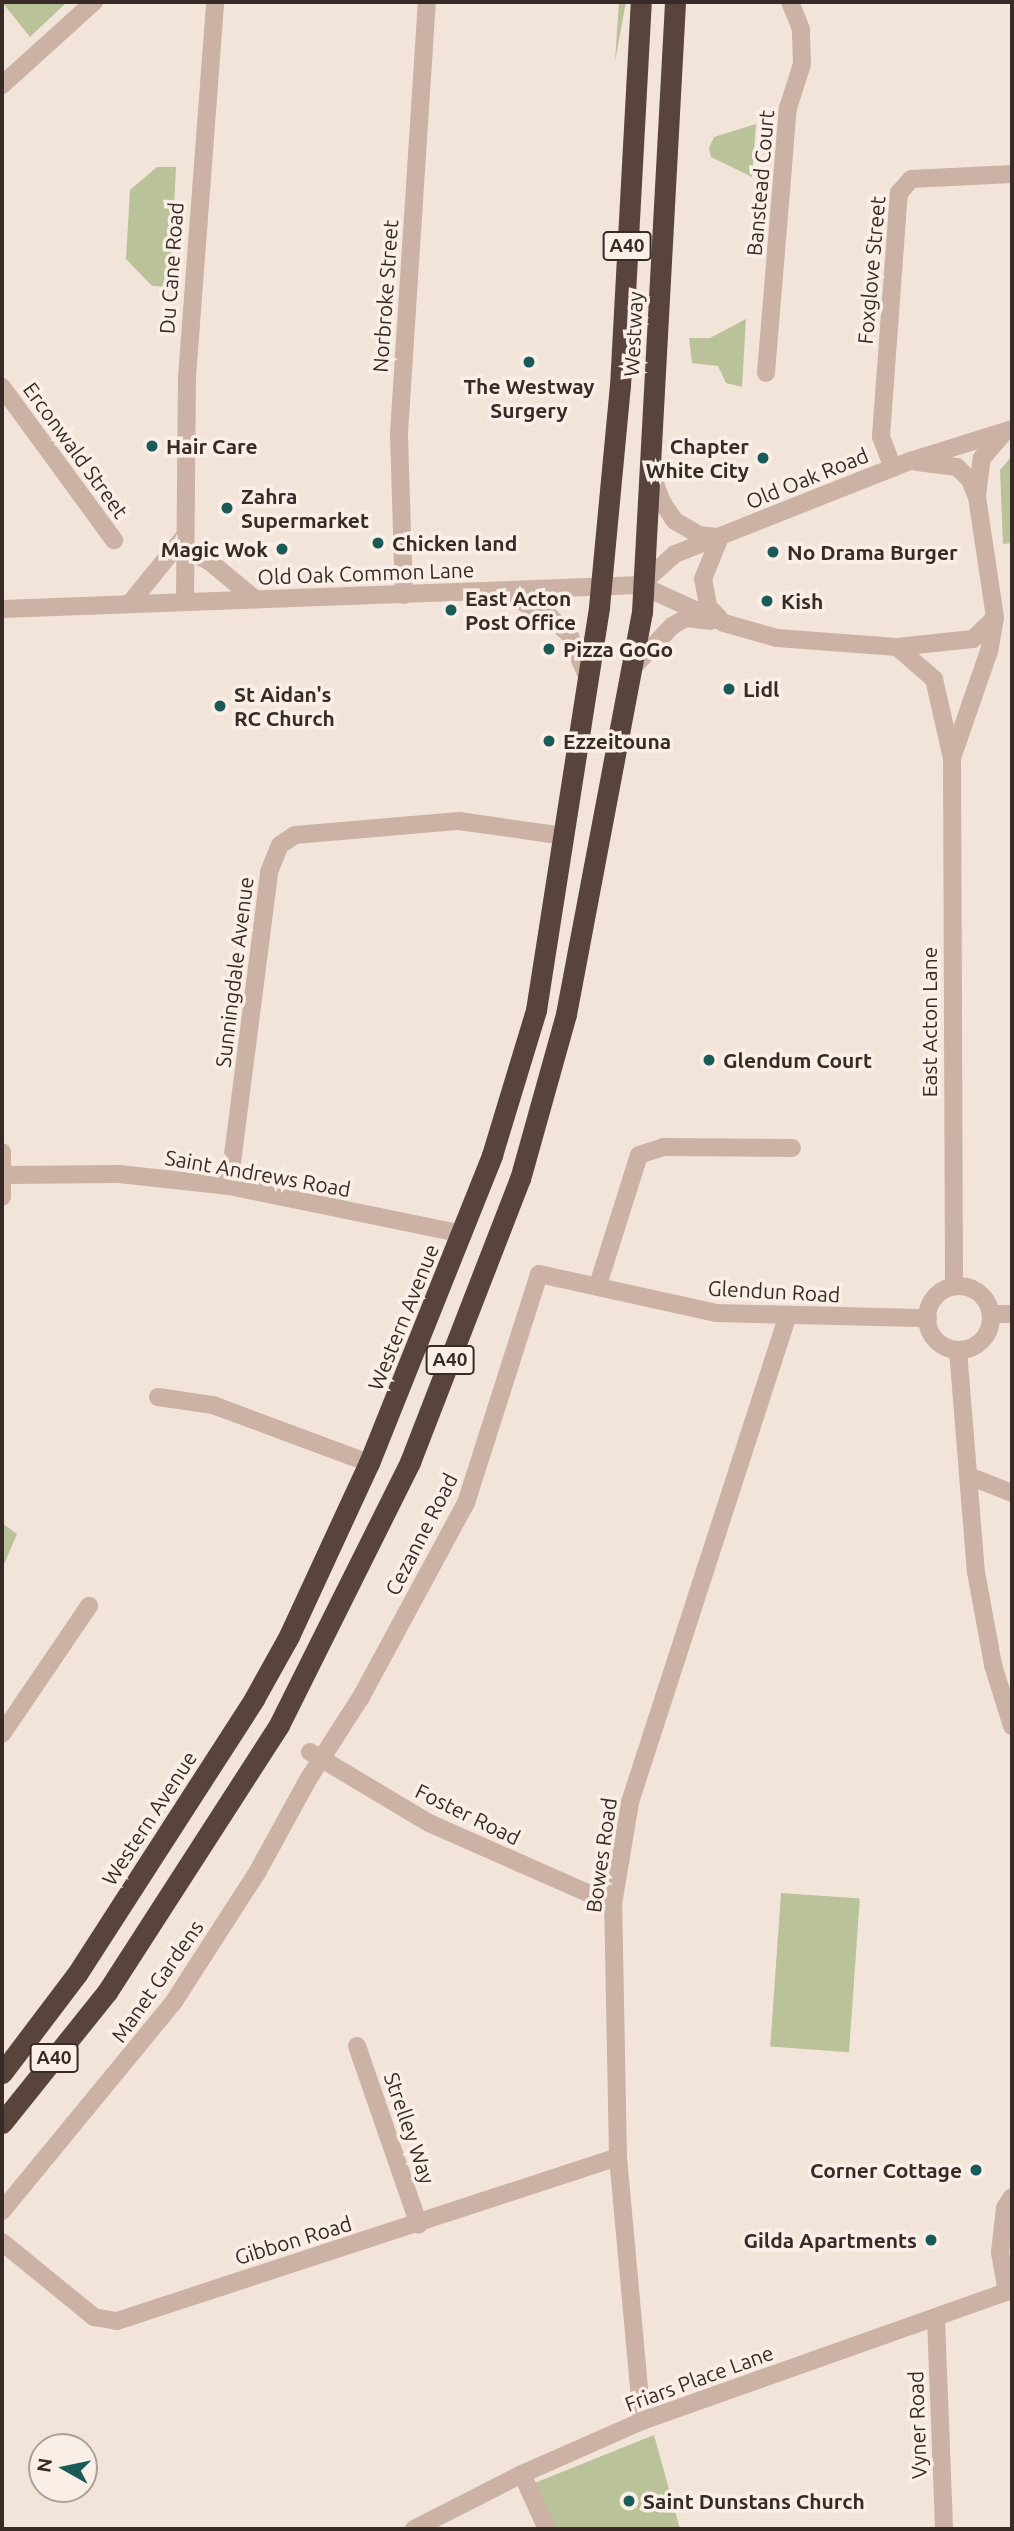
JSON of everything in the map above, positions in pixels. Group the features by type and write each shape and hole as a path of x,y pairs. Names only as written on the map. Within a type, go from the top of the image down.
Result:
{"highway":[{"name":"Westway","path":"610,489 641,2"},
{"name":"Westway","path":"640,585 675,2"},
{"name":"Western Avenue","path":"2,2073 9,2053 77,1974 254,1699 289,1636 369,1463 463,1234 536,1010 588,686 610,489"},
{"name":"A40","path":"2,2123 107,1992 279,1726 410,1462 520,1179 566,1014 635,665 642,612 640,585"}],"street":[{"path":"2,85 94,2"},
{"name":"Du Cane Road","path":"186,601 184,543 191,298 215,2"},
{"name":"Norbroke Street","path":"404,595 399,433 427,2"},
{"name":"Banstead Court","path":"766,373 788,108 802,64 800,29 790,2"},
{"name":"Foxglove Street","path":"901,465 881,436 903,185 923,177 1012,174"},
{"name":"Erconwald Street","path":"2,387 114,540"},
{"name":"Old Oak Road","path":"640,585 675,554 901,465 1009,430"},
{"name":"Old Oak Road","path":"977,497 982,458 1009,430"},
{"path":"650,451 655,487 667,512 686,530 720,537 704,569 703,592 708,607 724,623"},
{"name":"Old Oak Road","path":"901,465 957,467 977,497"},
{"name":"East Acton Lane","path":"952,758 989,651 995,618 977,497"},
{"path":"131,602 184,543 255,599"},
{"name":"Old Oak Common Lane","path":"2,609 131,602 504,592 640,585 724,623"},
{"path":"504,592 549,616 569,634 582,657 588,686"},
{"name":"Old Oak Common Lane","path":"635,665 672,626 686,618 724,623 777,638 897,647 973,639 995,618"},
{"name":"East Acton Lane","path":"897,647 934,680 952,758 954,1286"},
{"name":"Sunningdale Avenue","path":"229,1186 269,872 280,845 295,835 460,821 565,836"},
{"path":"598,1285 639,1156 664,1147 792,1149"},
{"path":"2,1152 2,1197"},
{"name":"Saint Andrews Road","path":"3,1175 118,1174 229,1186 463,1234"},
{"name":"Glendun Road","path":"538,1274 716,1313 787,1318 928,1318"},
{"name":"Cezanne Road","path":"315,1755 355,1708 466,1503 538,1274"},
{"path":"954,1286 974,1290 991,1314 986,1335 969,1348 958,1350 933,1336 928,1318 933,1301 954,1286"},
{"path":"991,1314 1012,1314"},
{"name":"Bowes Road","path":"642,2421 618,2157 613,1904 630,1802 787,1318"},
{"path":"958,1350 984,1625 1012,1726"},
{"path":"158,1397 213,1405 369,1463"},
{"path":"969,1476 1012,1493"},
{"path":"2,1734 89,1606"},
{"name":"Foster Road","path":"315,1755 429,1823 613,1904"},
{"name":"Manet Gardens","path":"2,2211 173,2003 258,1871 315,1755"},
{"name":"Strelley Way","path":"357,2046 419,2225"},
{"name":"Gibbon Road","path":"2,2242 94,2317 117,2320 419,2225 618,2157"},
{"name":"Friars Place Lane","path":"414,2529 523,2473 642,2421 1010,2291 1000,2253 1005,2208 1012,2196"},
{"name":"Vyner Road","path":"936,2319 944,2529"},
{"path":"523,2473 547,2529"}],"green space":[{"path":"2,2 67,2 30,37"},
{"path":"619,2 626,2 615,61"},
{"path":"756,124 752,177 711,157 709,148 714,137"},
{"path":"157,167 176,167 170,287 152,286 126,259 130,190"},
{"path":"746,319 742,387 726,383 718,366 692,363 689,338 710,338"},
{"path":"1012,456 1012,543 1003,544 1000,470"},
{"path":"2,1523 17,1534 2,1569"},
{"path":"781,1893 860,1899 849,2052 770,2047"},
{"path":"654,2435 680,2529 554,2529 532,2484"}],"place":[{"name":"The Westway Surgery","path":"529,362"},
{"name":"Hair Care","path":"152,446"},
{"name":"Chapter White City","path":"763,458"},
{"name":"Zahra Supermarket","path":"227,508"},
{"name":"Chicken land","path":"378,543"},
{"name":"Magic Wok","path":"282,549"},
{"name":"No Drama Burger","path":"773,552"},
{"name":"Kish","path":"767,601"},
{"name":"East Acton Post Office","path":"451,610"},
{"name":"Pizza GoGo","path":"549,649"},
{"name":"Lidl","path":"729,689"},
{"name":"St Aidan's RC Church","path":"220,706"},
{"name":"Ezzeitouna","path":"549,741"},
{"name":"Glendum Court","path":"709,1060"},
{"name":"Corner Cottage","path":"976,2170"},
{"name":"Gilda Apartments","path":"931,2240"},
{"name":"Saint Dunstans Church","path":"629,2501"}]}
